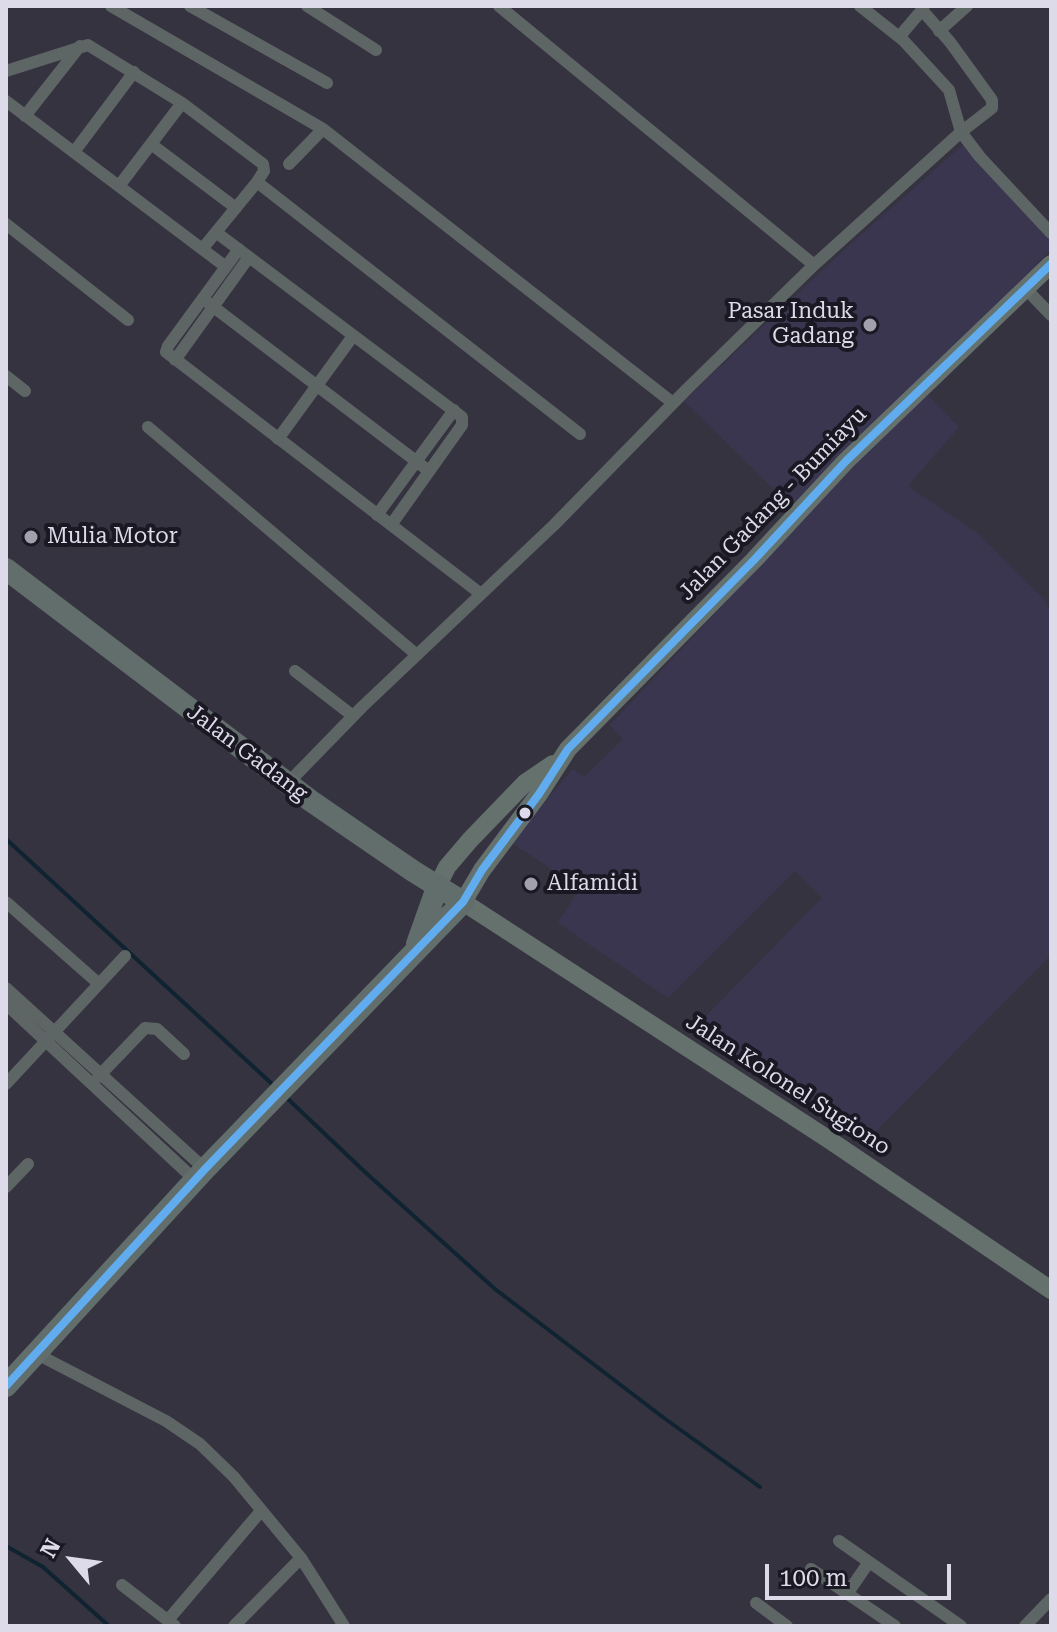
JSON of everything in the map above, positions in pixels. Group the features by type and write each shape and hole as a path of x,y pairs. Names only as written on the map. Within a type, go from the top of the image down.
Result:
{"highway":[{"name":"Jalan Gadang","path":"6,569 287,784 463,902"},
{"path":"415,949 438,885"},
{"path":"6,1386 200,1174 463,902"}],"main road":[{"name":"Jalan Gadang - Bumiayu","path":"438,885 447,867 470,840 525,783 558,761 846,461 1051,264"},
{"name":"Jalan Gadang - Bumiayu","path":"1027,287 1051,276"},
{"name":"Jalan Gadang - Bumiayu","path":"463,902 482,870 539,794 558,761"},
{"name":"Jalan Gadang","path":"463,902 497,924"},
{"name":"Jalan Kolonel Sugiono","path":"497,924 828,1139 1051,1290"}],"street":[{"path":"111,6 323,129 673,403"},
{"path":"190,6 327,83"},
{"path":"307,6 376,50"},
{"path":"499,6 814,265"},
{"path":"860,6 899,37 949,90 961,132 980,157 1051,233"},
{"path":"939,31 967,6"},
{"path":"287,784 353,716 554,525 814,265 961,132 991,110 993,103 923,8 899,37"},
{"path":"25,116 81,45"},
{"path":"6,71 88,45 182,103 263,164 264,171 257,182 203,248"},
{"path":"74,152 134,72"},
{"path":"6,101 226,267"},
{"path":"119,186 182,103"},
{"path":"289,164 323,129"},
{"path":"151,144 236,208"},
{"path":"257,182 580,434"},
{"path":"6,224 128,320"},
{"path":"217,233 462,417 462,425 391,525"},
{"path":"244,253 208,303 166,349 175,360 481,594"},
{"path":"208,303 226,267 244,253"},
{"path":"1027,287 1051,315"},
{"path":"208,303 429,471"},
{"path":"278,439 353,336"},
{"path":"6,376 25,391"},
{"path":"377,515 454,410"},
{"path":"148,427 417,655"},
{"path":"295,671 353,716"},
{"path":"6,902 98,983"},
{"path":"6,1084 125,956"},
{"path":"7,990 50,1035 200,1174"},
{"path":"6,1004 50,1035"},
{"path":"97,1078 145,1028 157,1029 184,1054"},
{"path":"6,1187 28,1164"},
{"path":"35,1353 184,1431 227,1469 301,1558 339,1624"},
{"path":"122,1585 171,1623 261,1511"},
{"path":"839,1541 961,1626"},
{"path":"234,1626 301,1558"},
{"path":"847,1594 869,1562"},
{"path":"811,1569 895,1626"},
{"path":"1025,1626 1051,1599"},
{"path":"756,1603 768,1621 787,1626"}],"shaded area":[{"name":"Pasar Induk Gadang","path":"964,144 1051,239 1051,249 794,509 684,401 844,250"},
{"path":"926,393 959,427 908,486 977,533 1045,600 1051,613 1051,955 865,1142 694,1028 822,898 795,871 668,998 558,923 580,888 512,843 572,769 584,777 623,739 610,725"}],"waterway":[{"path":"6,839 271,1083"},
{"path":"288,1099 495,1289 760,1487"},
{"path":"6,1546 43,1567 109,1626"}],"transit line":[{"path":"6,1386 205,1169 463,902 482,870 539,794 568,749 754,560 846,461 1051,264"}],"place":[{"name":"Pasar Induk Gadang","path":"870,325"},
{"name":"Mulia Motor","path":"31,537"},
{"name":"Alfamidi","path":"531,884"}]}
